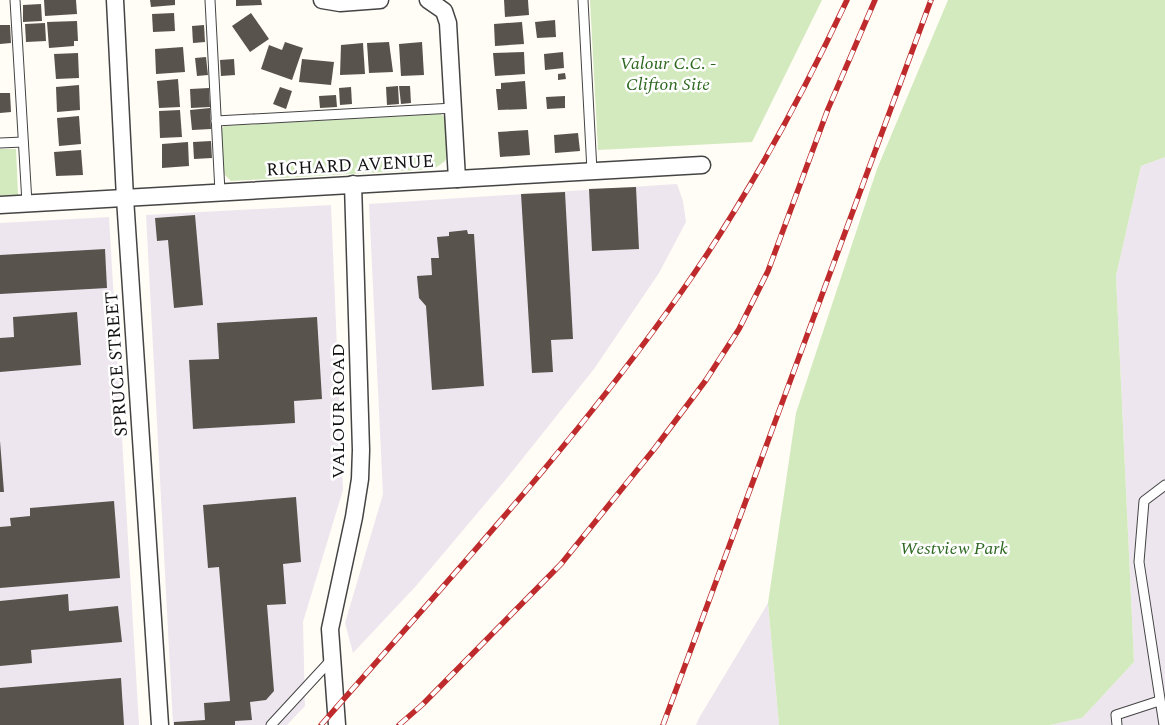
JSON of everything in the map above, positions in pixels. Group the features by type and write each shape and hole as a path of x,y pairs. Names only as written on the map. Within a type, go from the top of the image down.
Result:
{"street":[{"name":"SPRUCE STREET","path":"114,0 125,198 160,725"},
{"path":"322,0 340,3 380,0"},
{"path":"428,0 444,11 448,23 457,179"},
{"name":"RICHARD AVENUE","path":"0,204 702,164"},
{"name":"VALOUR ROAD","path":"337,725 330,629 354,517 362,450 353,184"}],"lane":[{"path":"15,0 26,203"},
{"path":"210,0 220,192"},
{"path":"583,0 592,171"},
{"path":"216,121 454,108"},
{"path":"0,143 23,142"},
{"path":"1164,725 1140,562 1144,501 1165,485"},
{"path":"271,725 332,660"},
{"path":"1117,725 1116,715 1159,701"}],"shaded area":[{"path":"1165,157 1165,725 1050,725 1082,718 1134,662 1116,276 1141,166"},
{"path":"677,184 683,201 686,222 659,273 594,369 507,478 416,586 353,653 345,623 383,494 369,204"},
{"path":"331,205 343,490 303,622 305,706 287,725 173,725 146,215"},
{"path":"109,217 139,725 0,725 0,223"},
{"path":"768,603 779,725 696,725 699,718"}],"green space":[{"name":"Valour C.C. - Clifton Site","path":"590,0 822,0 752,142 598,150"},
{"name":"Westview Park","path":"948,0 1165,0 1165,157 1141,166 1116,276 1134,662 1082,718 1050,725 779,725 768,603 796,413 877,169"},
{"path":"441,114 445,118 447,156 445,161 434,169 231,181 224,174 221,130 224,126"},
{"path":"0,149 16,149 18,195 0,196"}],"building":[{"path":"44,0 76,0 77,14 45,16"},
{"path":"150,0 175,0 175,5 151,7"},
{"path":"236,0 261,0 262,5 236,6"},
{"path":"504,0 528,0 529,15 505,17"},
{"path":"41,4 42,21 23,22 23,5"},
{"path":"174,13 175,31 153,32 152,14"},
{"path":"251,13 269,39 250,52 232,26"},
{"path":"555,20 556,37 537,38 535,22"},
{"path":"77,21 78,41 74,41 74,46 49,48 47,22"},
{"path":"522,22 524,44 495,46 494,24"},
{"path":"45,23 46,41 26,42 25,24"},
{"path":"0,25 10,25 11,43 0,44"},
{"path":"204,25 205,42 193,43 192,26"},
{"path":"285,42 303,48 292,80 261,69 269,45 282,50"},
{"path":"389,42 393,72 369,73 367,43"},
{"path":"422,42 424,75 401,76 399,44"},
{"path":"363,43 365,74 340,75 341,45"},
{"path":"183,47 185,72 156,74 155,49"},
{"path":"524,52 525,74 495,76 493,53"},
{"path":"563,52 564,68 545,70 544,54"},
{"path":"78,53 79,78 56,79 54,54"},
{"path":"206,57 208,75 197,76 195,58"},
{"path":"234,59 235,75 221,76 220,60"},
{"path":"302,59 334,62 331,85 299,82"},
{"path":"565,73 566,79 558,80 558,74"},
{"path":"178,79 180,107 159,108 157,81"},
{"path":"525,81 527,109 498,110 496,89 501,89 501,83"},
{"path":"79,85 80,110 57,112 56,87"},
{"path":"398,86 399,104 387,105 386,87"},
{"path":"399,86 410,86 411,103 401,104"},
{"path":"280,87 292,91 286,109 273,104"},
{"path":"351,87 352,104 340,105 339,88"},
{"path":"209,88 210,107 191,108 190,89"},
{"path":"0,93 10,93 11,112 0,113"},
{"path":"336,95 337,107 320,108 319,96"},
{"path":"565,96 565,108 547,109 546,97"},
{"path":"210,108 211,129 192,130 190,110"},
{"path":"180,110 182,137 160,138 159,111"},
{"path":"79,116 81,144 59,146 57,118"},
{"path":"528,130 530,155 500,157 498,132"},
{"path":"578,133 580,151 555,153 554,135"},
{"path":"211,141 212,158 194,159 193,142"},
{"path":"188,142 189,166 162,168 162,144"},
{"path":"81,150 83,175 56,176 54,152"},
{"path":"636,187 639,249 592,251 589,189"},
{"path":"565,192 573,339 551,340 553,372 532,373 521,194"},
{"path":"195,215 203,305 174,308 168,240 157,241 155,218"},
{"path":"467,230 468,234 474,234 484,386 432,390 426,306 419,298 417,276 432,275 431,258 439,258 437,237 449,236 449,232"},
{"path":"105,249 107,288 0,294 0,255"},
{"path":"77,312 81,365 0,372 0,338 14,337 13,317"},
{"path":"317,317 322,399 294,401 295,423 193,429 189,360 219,359 217,323"},
{"path":"0,441 4,492 0,492"},
{"path":"296,497 301,562 283,564 286,604 267,605 274,691 266,700 250,702 252,720 235,721 235,725 174,725 174,722 205,720 204,703 230,701 219,567 208,568 203,505"},
{"path":"114,501 120,578 0,588 0,527 11,526 10,518 30,516 30,508"},
{"path":"68,594 69,611 118,606 122,642 31,650 32,663 0,666 0,601"},
{"path":"121,678 124,725 0,725 0,688"}],"railway":[{"path":"321,725 553,459 641,348 706,256 750,185 791,112 847,0"},
{"path":"399,725 423,704 561,564 655,448 706,380 739,329 768,271 828,109 875,0"},
{"path":"663,725 931,0"}]}
